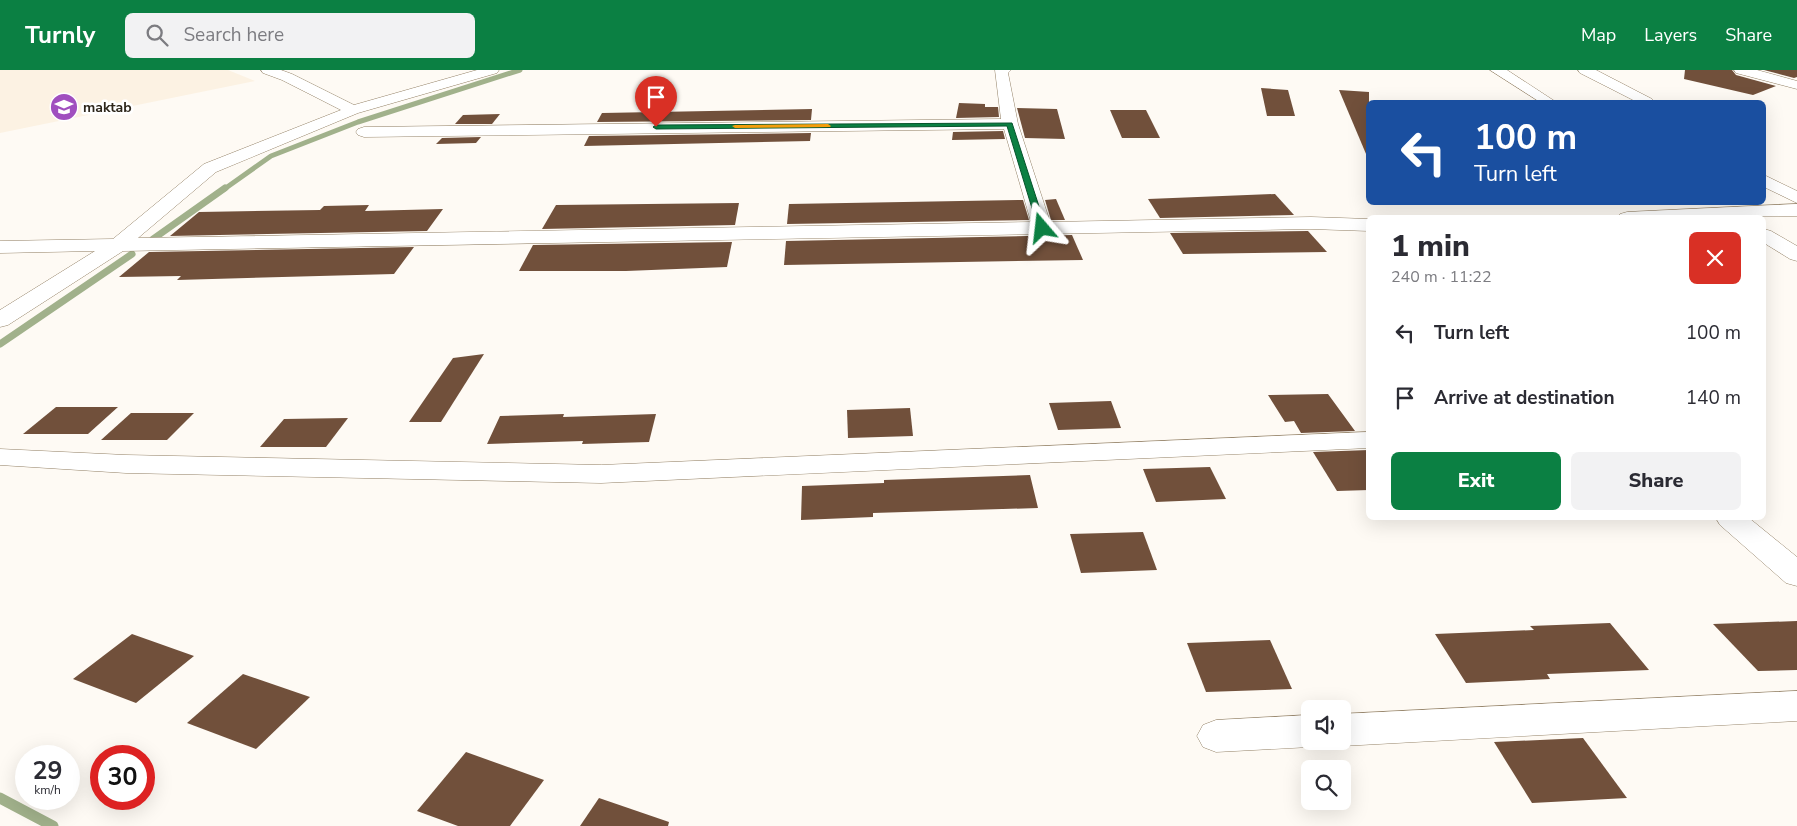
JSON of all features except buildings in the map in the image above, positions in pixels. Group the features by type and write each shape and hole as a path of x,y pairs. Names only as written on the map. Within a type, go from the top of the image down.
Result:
{"street":[{"path":"268,70 287,77 353,110"},
{"path":"287,77 301,70"},
{"path":"0,320 117,246 210,168 353,110 492,70"},
{"path":"1004,70 1001,70 1010,124 1042,228"},
{"path":"1497,70 1546,100"},
{"path":"1585,70 1643,100"},
{"path":"1742,70 1797,85"},
{"path":"1570,74 1618,100"},
{"path":"364,132 1010,124"},
{"path":"1766,164 1797,180"},
{"path":"1766,181 1797,198"},
{"path":"1715,205 1731,215 1797,210"},
{"path":"0,247 1311,223 1366,225"},
{"path":"1766,236 1797,255"},
{"path":"0,457 126,464 601,474 1366,440"},
{"path":"1733,520 1797,575"},
{"path":"1351,730 1797,706"},
{"path":"1216,736 1301,731"}],"shaded area":[{"name":"maktab","path":"0,70 228,70 255,81 0,133"}],"waterway":[{"path":"223,190 271,156 358,122 520,70"},
{"path":"153,239 225,188"},
{"path":"0,344 132,254"},
{"path":"0,798 53,826"}],"slow traffic":[{"path":"735,126 828,126"}],"place":[{"name":"maktab","path":"64,107"}],"route":[{"path":"656,127 1010,124 1042,228"}]}
